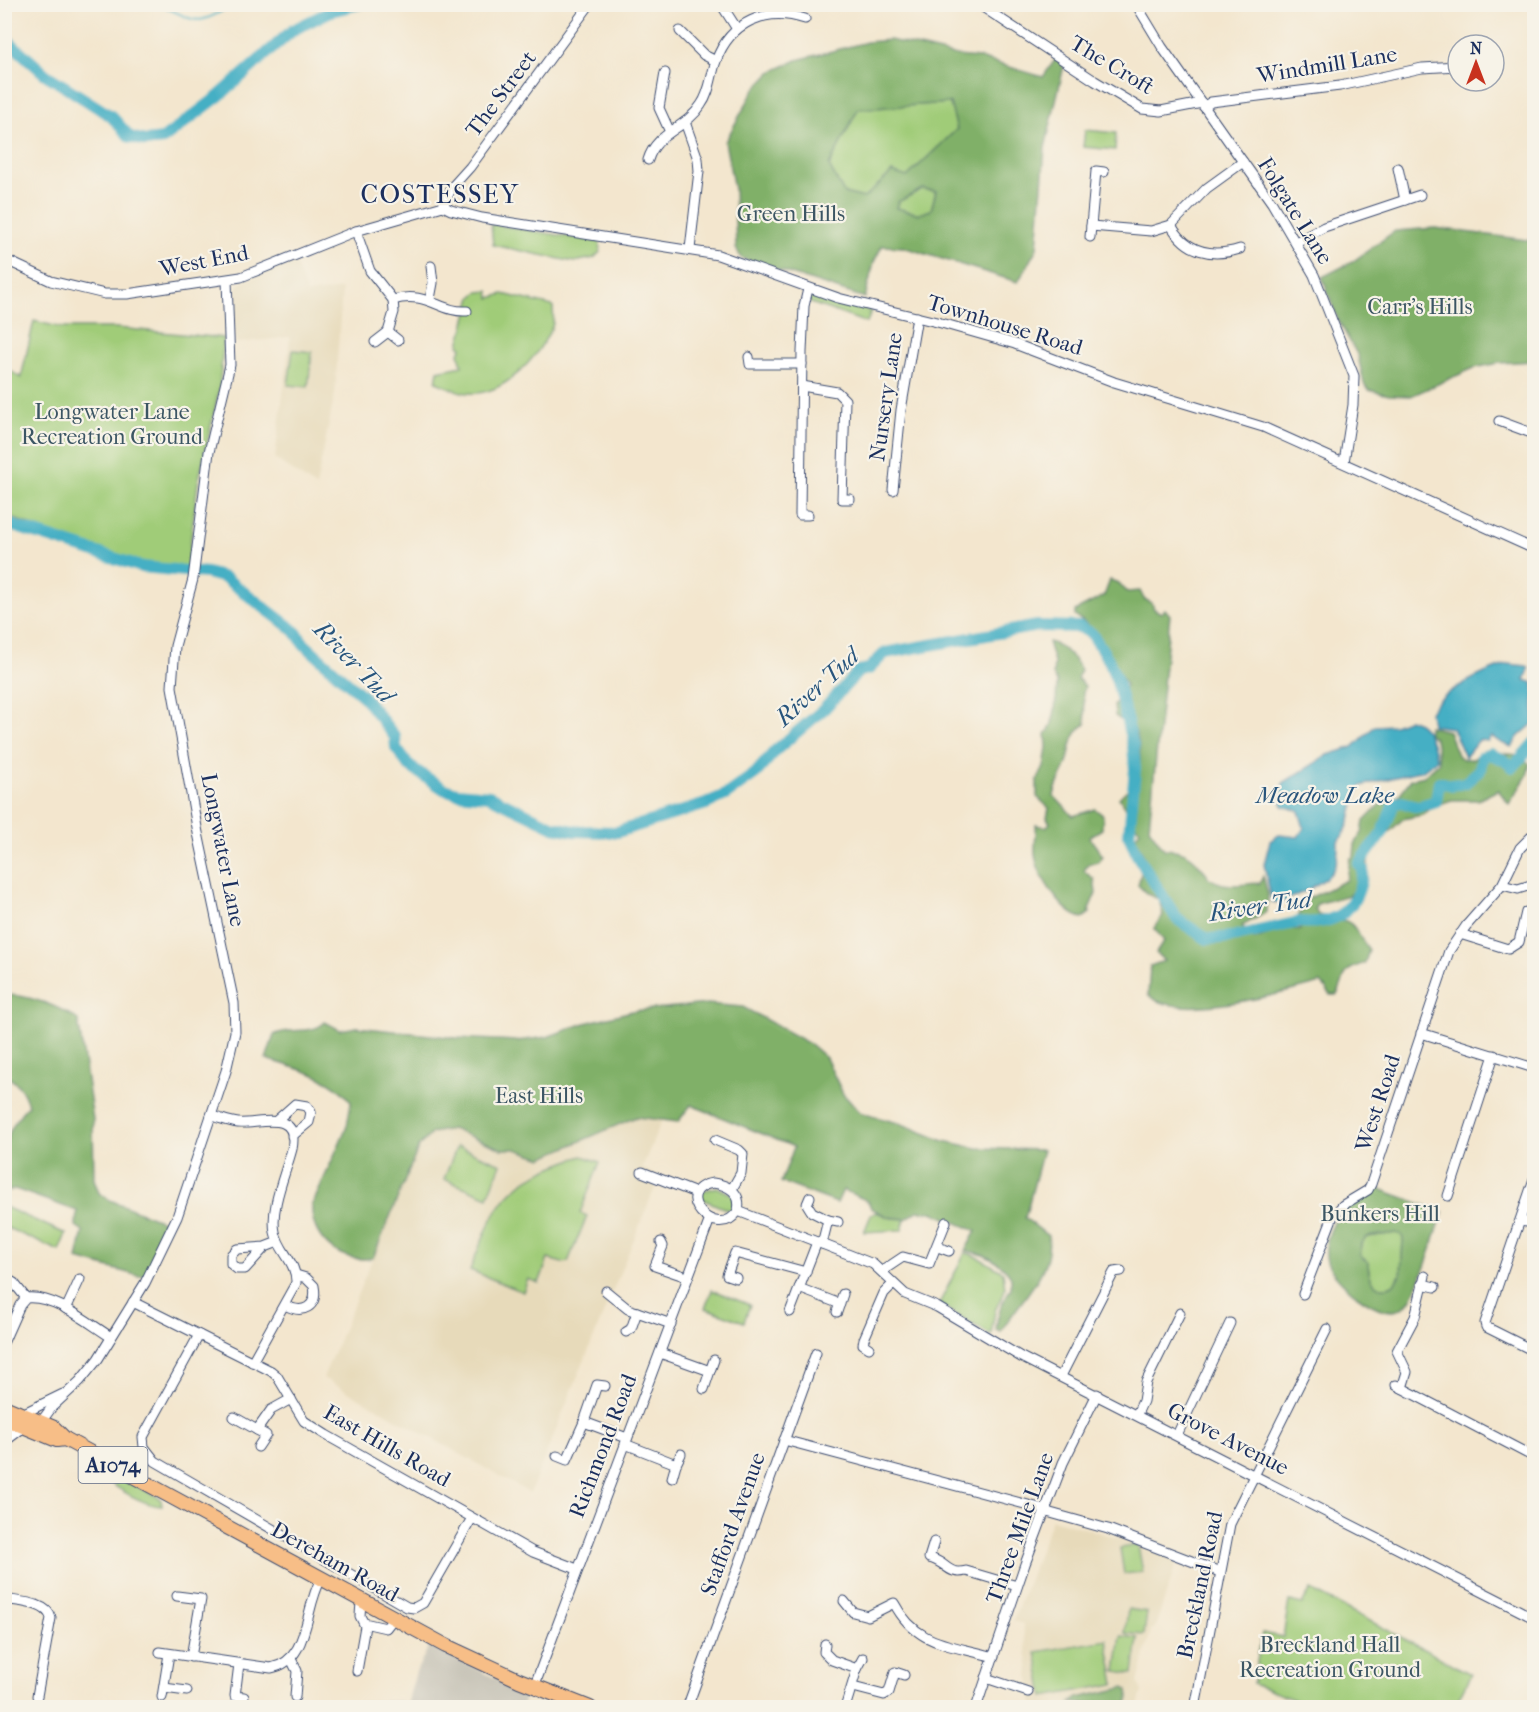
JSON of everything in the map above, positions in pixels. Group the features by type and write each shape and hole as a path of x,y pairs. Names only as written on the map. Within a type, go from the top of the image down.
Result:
{"highway":[{"name":"Dereham Road","path":"4,1407 16,1420 57,1440 65,1439"},
{"name":"Dereham Road","path":"16,1420 41,1422 54,1428 65,1439 393,1619 534,1687 590,1707"}],"street":[{"name":"The Street","path":"443,206 452,187 470,167 590,4"},
{"path":"721,4 737,28"},
{"name":"The Croft","path":"978,4 1142,109 1161,111 1203,105"},
{"name":"Folgate Lane","path":"1136,4 1161,47 1243,162 1296,242 1314,275 1352,368 1353,405 1344,462"},
{"path":"648,160 657,141 685,122 702,104 723,44 737,28 772,9 805,19"},
{"path":"686,33 704,55 716,61"},
{"name":"Windmill Lane","path":"1203,105 1211,102 1340,86 1422,68 1446,67"},
{"path":"662,78 659,108 670,132"},
{"path":"685,122 698,159 699,171 690,249"},
{"path":"1091,226 1151,231 1171,225 1207,188 1243,162"},
{"path":"1090,237 1096,171"},
{"path":"1402,172 1405,200"},
{"path":"1296,242 1324,227 1420,195"},
{"name":"West End","path":"4,259 51,281 105,294 127,294 227,280 276,264 356,231 443,206"},
{"name":"Townhouse Road","path":"443,206 482,218 718,255 808,289 1014,344 1145,392 1240,419 1344,462 1534,549"},
{"path":"1171,225 1176,235 1190,248 1204,252 1235,254"},
{"path":"356,231 370,271 393,300 392,321 388,332 375,342"},
{"path":"429,299 435,271"},
{"name":"Longwater Lane","path":"41,1422 95,1363 145,1283 173,1226 232,1048 236,1017 174,704 174,652 193,579 209,452 230,365 227,280"},
{"path":"800,515 804,306 808,289"},
{"path":"393,300 429,299 463,314"},
{"name":"Nursery Lane","path":"904,484 893,486 901,410 918,317"},
{"path":"388,332 398,340"},
{"path":"750,364 802,364"},
{"path":"802,386 837,393 845,400 842,499 850,499"},
{"path":"1499,422 1534,430"},
{"name":"West Road","path":"1303,1294 1333,1216 1343,1205 1368,1190 1371,1184 1443,968 1460,934 1502,885 1511,862 1520,848 1534,834"},
{"path":"1502,885 1518,889 1534,884"},
{"path":"1460,934 1498,951 1508,949 1520,942 1526,912"},
{"path":"1421,1034 1534,1068"},
{"path":"1448,1196 1494,1055"},
{"path":"277,1120 295,1104 307,1106 312,1116 309,1122 292,1136"},
{"path":"211,1116 240,1123 277,1120 286,1125 292,1136 292,1149 275,1214 274,1232 294,1266 296,1283 252,1362"},
{"path":"715,1140 738,1149 743,1154 741,1173 732,1190"},
{"path":"642,1172 696,1193"},
{"path":"1531,1352 1484,1320 1534,1179"},
{"path":"713,1183 732,1190 739,1199 738,1210 730,1220 710,1219 699,1211 695,1203 696,1193 704,1185 713,1183"},
{"path":"810,1197 807,1204 812,1212 838,1222"},
{"path":"738,1210 873,1264 882,1271 903,1257 929,1264 946,1222"},
{"name":"Richmond Road","path":"534,1687 710,1219"},
{"path":"790,1312 828,1220"},
{"path":"1520,1221 1534,1223"},
{"path":"265,1247 278,1242"},
{"path":"661,1242 663,1246 656,1266 687,1277"},
{"path":"938,1246 949,1251"},
{"path":"728,1275 735,1254 806,1272"},
{"name":"Grove Avenue","path":"882,1271 905,1294 937,1307 994,1342 1534,1618"},
{"path":"1061,1376 1114,1272 1121,1271"},
{"path":"285,1305 303,1310 311,1307 314,1302 315,1286 306,1278 296,1275"},
{"path":"4,1277 14,1283 26,1298 44,1299 111,1337"},
{"path":"66,1310 80,1280"},
{"path":"1436,1287 1424,1280 1415,1317 1397,1351 1407,1372 1399,1386 1534,1457"},
{"path":"869,1348 863,1344 864,1339 884,1293 893,1284"},
{"path":"799,1288 840,1303"},
{"path":"606,1291 628,1309 671,1324"},
{"path":"15,1345 5,1341 20,1305 26,1298"},
{"name":"East Hills Road","path":"133,1302 277,1376 304,1421 533,1552 577,1569"},
{"path":"627,1332 631,1329 637,1312"},
{"path":"1137,1414 1143,1401 1146,1382 1180,1313"},
{"name":"Breckland Road","path":"1195,1707 1230,1524 1328,1329"},
{"path":"1177,1435 1230,1330"},
{"name":"Dereham Road","path":"199,1335 143,1437 144,1447 155,1461 407,1607 419,1606 472,1518"},
{"path":"660,1353 710,1371"},
{"name":"Stafford Avenue","path":"687,1707 816,1353"},
{"path":"704,1389 714,1360"},
{"path":"563,1461 584,1422 597,1384"},
{"name":"Longwater Lane","path":"16,1420 68,1391"},
{"name":"Three Mile Lane","path":"976,1707 1017,1586 1047,1511 1063,1463 1097,1394"},
{"path":"257,1430 271,1410 291,1399"},
{"path":"234,1417 266,1435 258,1448"},
{"path":"4,1434 16,1420"},
{"path":"4,1442 16,1420"},
{"path":"584,1422 676,1464"},
{"path":"784,1440 1108,1529 1220,1572"},
{"path":"672,1478 681,1454"},
{"path":"934,1542 929,1558 940,1561 953,1573 966,1571 1017,1586"},
{"path":"187,1691 163,1693 164,1653 233,1660 270,1668 279,1667 291,1659 300,1645 309,1605 321,1580"},
{"path":"177,1596 204,1600 191,1657"},
{"path":"4,1599 44,1607 49,1611 51,1618 35,1689"},
{"path":"844,1601 854,1612 868,1616 897,1601 908,1625 922,1637 994,1657"},
{"path":"357,1671 364,1623 360,1616 361,1602"},
{"path":"364,1623 386,1628 393,1619"},
{"path":"825,1644 824,1653 827,1657 857,1670"},
{"path":"845,1707 863,1658"},
{"path":"291,1659 297,1671 298,1690"},
{"path":"233,1660 235,1696"},
{"path":"852,1687 885,1695 889,1692 895,1672"},
{"path":"986,1678 1028,1692"}],"shaded area":[{"path":"295,262 307,294 342,289 335,393 316,487 275,459 290,337 236,343 233,298 235,289 240,283"},
{"path":"636,1117 662,1120 642,1168 656,1175 652,1183 656,1185 530,1493 323,1378 419,1146 425,1137 451,1129 502,1149 516,1149 542,1158"},
{"path":"1052,1519 1132,1542 1177,1562 1154,1630 1151,1630 1138,1683 1142,1691 1138,1707 1033,1707 1023,1624 1013,1621"},
{"path":"429,1646 526,1693 522,1707 316,1707 376,1701 400,1701 407,1704 416,1672"}],"green space":[{"name":"Green Hills","path":"890,40 957,56 979,58 1043,77 1057,57 1064,66 1045,148 1037,248 1018,282 903,247 882,246 874,262 865,298 741,258 736,248 734,189 725,142 754,90 771,72 797,60 867,42","holes":["950,103 957,129 907,177 892,172 864,198 844,193 829,166 858,109","922,189 936,191 931,210 920,214 896,208 898,202"]},
{"path":"950,103 957,129 907,177 892,172 864,198 844,193 829,166 858,109"},
{"path":"1085,130 1116,133 1115,150 1083,147"},
{"path":"922,189 936,191 931,210 920,214 896,208 898,202"},
{"path":"491,224 600,242 600,252 594,258 574,262 493,245"},
{"name":"Carr's Hills","path":"1435,228 1534,241 1534,361 1499,363 1474,368 1411,396 1389,395 1369,390 1364,384 1358,356 1338,320 1322,277 1352,262 1395,231"},
{"path":"489,291 490,298 503,294 553,306 553,324 545,340 518,373 494,389 481,393 467,393 436,382 438,371 462,366 459,353 462,347 459,345 472,297 478,292"},
{"path":"819,295 871,311 867,323 808,302 809,298"},
{"name":"Longwater Lane Recreation Ground","path":"34,321 63,328 117,328 224,338 219,391 198,483 187,569 117,558 5,515 5,367 21,378"},
{"path":"293,350 312,352 308,387 288,385"},
{"path":"1110,580 1119,583 1127,592 1140,591 1144,599 1152,603 1154,609 1161,613 1165,609 1170,615 1149,828 1164,849 1189,855 1214,881 1232,885 1260,883 1263,876 1268,894 1267,912 1242,926 1255,939 1286,927 1300,930 1299,914 1309,898 1347,880 1350,859 1354,856 1355,844 1362,833 1364,821 1381,804 1396,799 1411,779 1424,776 1439,762 1435,739 1428,733 1428,726 1448,731 1457,755 1463,759 1473,759 1484,751 1518,755 1530,764 1527,776 1509,804 1498,790 1478,800 1452,800 1436,805 1422,815 1403,819 1386,835 1369,844 1367,878 1349,895 1317,904 1315,908 1318,915 1347,921 1354,927 1369,950 1365,963 1347,972 1337,995 1331,995 1321,983 1258,998 1206,1006 1162,1003 1148,995 1150,966 1164,961 1156,953 1164,941 1154,928 1163,915 1159,899 1147,894 1138,885 1145,858 1135,837 1140,830 1119,798 1131,786 1139,772 1138,740 1134,728 1115,716 1114,706 1126,685 1099,638 1093,630 1075,616 1075,611 1104,596"},
{"path":"1048,642 1062,648 1075,661 1081,670 1077,678 1085,686 1083,693 1086,724 1080,728 1073,739 1065,769 1054,796 1073,816 1095,809 1103,815 1102,829 1089,837 1103,856 1098,862 1088,864 1084,871 1094,879 1096,893 1089,909 1090,913 1083,918 1067,910 1052,893 1035,854 1036,825 1046,827 1050,823 1047,818 1049,808 1037,797 1037,781 1044,767 1047,747 1046,734 1054,717 1057,683 1053,675 1054,663"},
{"path":"5,995 43,1002 78,1020 93,1119 94,1179 99,1193 110,1200 167,1223 146,1275 139,1276 77,1259 83,1231 76,1226 77,1211 15,1189 5,1192 5,1155 8,1135 28,1105 20,1087 5,1075"},
{"name":"East Hills","path":"707,1004 743,1007 810,1044 826,1058 843,1094 861,1113 902,1124 944,1141 977,1148 1043,1150 1025,1218 1048,1236 1046,1262 1033,1286 1001,1332 996,1330 998,1319 1011,1288 1011,1277 1003,1267 991,1259 978,1253 965,1251 976,1231 932,1212 918,1211 906,1219 888,1217 871,1208 868,1201 843,1190 837,1203 781,1182 794,1147 691,1105 678,1122 636,1117 542,1158 516,1149 502,1149 452,1129 432,1133 419,1146 373,1258 361,1259 339,1253 329,1247 316,1229 312,1206 347,1126 351,1102 324,1079 266,1059 274,1035 280,1032 313,1029 325,1022 340,1030 357,1027 457,1038 517,1041 547,1037 585,1023 632,1011"},
{"path":"457,1146 501,1164 488,1197 444,1179"},
{"path":"582,1156 600,1162 580,1213 587,1216 568,1262 562,1263 548,1259 539,1283 528,1279 523,1292 470,1270 489,1226 508,1196 536,1174"},
{"path":"717,1187 733,1195 735,1206 733,1212 699,1198 702,1191"},
{"name":"Bunkers Hill","path":"1377,1188 1443,1212 1417,1287 1406,1305 1397,1310 1386,1310 1363,1300 1334,1273 1329,1266 1326,1254 1327,1241 1337,1218 1350,1205","holes":["1396,1233 1402,1235 1401,1274 1393,1285 1387,1287 1377,1285 1369,1273 1368,1262 1360,1256 1361,1243 1367,1237"]},
{"path":"5,1207 66,1234 59,1251 5,1227"},
{"path":"876,1212 891,1218 905,1219 902,1230 864,1232 871,1215"},
{"path":"1396,1233 1402,1235 1403,1240 1401,1275 1393,1285 1382,1287 1371,1278 1368,1262 1360,1256 1361,1243 1367,1237"},
{"path":"965,1253 974,1255 1003,1272 1005,1289 995,1311 991,1335 939,1304"},
{"path":"712,1290 750,1305 744,1322 705,1308"},
{"path":"108,1471 156,1496 161,1500 162,1506 140,1500 117,1487 105,1478"},
{"path":"1138,1545 1143,1572 1124,1574 1120,1548"},
{"name":"Breckland Hall Recreation Ground","path":"1311,1590 1471,1674 1454,1707 1313,1707 1253,1684 1262,1633 1283,1637 1289,1601 1302,1604"},
{"path":"1128,1609 1147,1612 1144,1635 1125,1633"},
{"path":"1121,1636 1138,1638 1133,1674 1116,1671"},
{"path":"1107,1640 1115,1684 1044,1697 1036,1652"},
{"path":"1123,1688 1128,1690 1129,1697 1126,1707 1071,1703 1078,1698"}],"water":[{"path":"1508,664 1527,666 1529,669 1525,680 1534,683 1534,723 1518,737 1512,747 1491,736 1488,741 1479,740 1465,757 1452,728 1432,725 1430,712 1454,689"},
{"name":"Meadow Lake","path":"1409,719 1416,721 1425,730 1437,759 1423,770 1361,786 1347,829 1338,841 1338,853 1331,873 1303,892 1285,900 1272,902 1264,864 1270,841 1279,835 1298,837 1304,828 1299,811 1283,806 1280,797 1283,783 1328,755 1353,747 1375,726 1394,725"}],"waterway":[{"path":"158,4 197,20 235,4"},
{"path":"4,37 45,74 111,116 130,137 146,141 163,139 219,96 293,30 331,11 359,4"},
{"name":"River Tud","path":"4,523 142,567 207,573 225,578 295,631 304,644 364,697 395,737 396,748 409,766 444,789 457,793 489,796 554,827 574,831 617,832 706,804 727,794 756,773 776,750 824,709 859,671 869,669 885,653 1038,626 1080,627 1092,634 1108,659 1117,681 1133,746 1135,769 1129,835 1137,855 1177,919 1207,939 1232,937 1299,922 1326,921 1336,917 1352,904 1361,882 1363,869 1359,864 1383,832 1394,803 1402,802 1417,807 1436,801 1439,782 1452,785 1465,783 1480,770 1482,757 1490,754 1513,767 1534,743"}],"district":[{"name":"COSTESSEY","path":"440,194"}]}
